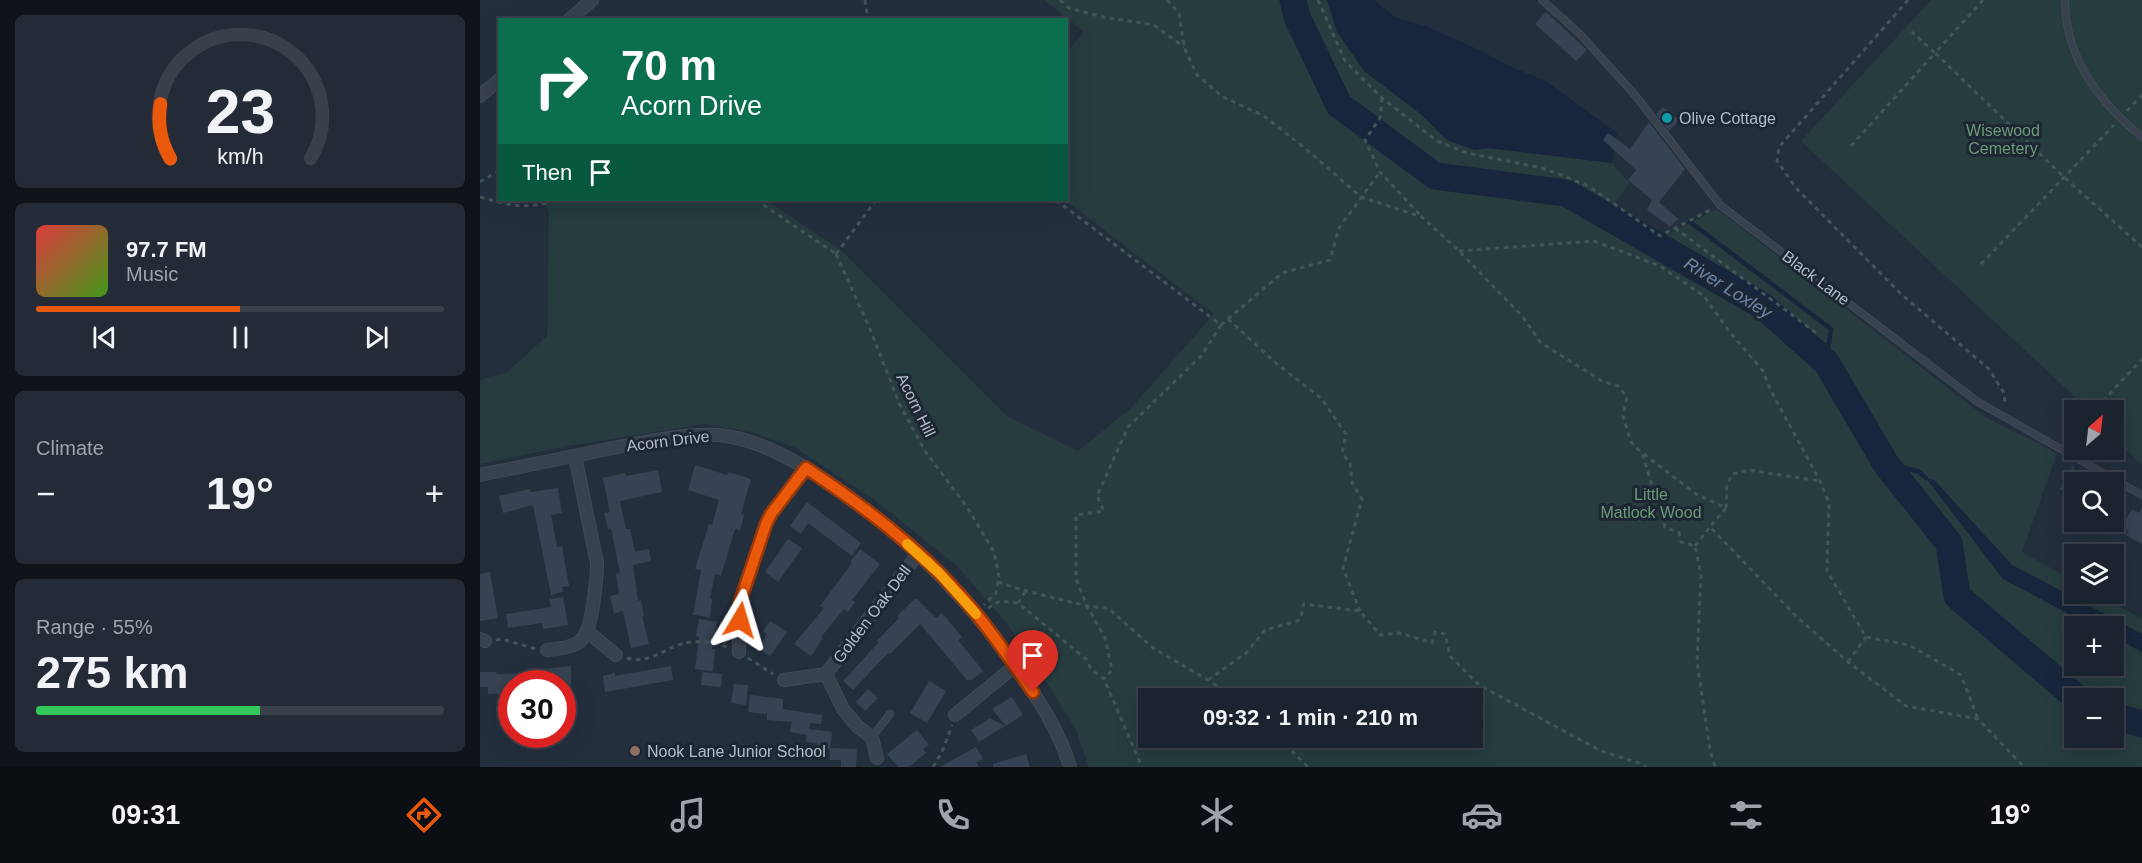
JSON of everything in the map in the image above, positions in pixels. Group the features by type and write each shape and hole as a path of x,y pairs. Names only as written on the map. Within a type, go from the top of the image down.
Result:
{"street":[{"path":"571,18 592,0"},
{"path":"480,96 498,81"},
{"name":"Acorn Drive","path":"480,475 673,438 700,435 720,435 781,454 806,468 873,515 961,596 1015,666 1048,717 1070,767"},
{"path":"547,650 565,649 579,642 588,632 597,577 597,563 575,456"},
{"path":"739,652 740,602 766,524 806,468"},
{"name":"Golden Oak Dell","path":"784,681 826,675 918,554"},
{"path":"588,632 616,655"},
{"path":"955,715 1015,666"},
{"name":"Golden Oak Dell","path":"826,675 843,709 858,727 872,737"},
{"path":"872,737 877,758"}],"lane":[{"name":"Black Lane","path":"1542,0 1580,34 1635,94 1720,205 1977,402 2142,495"},
{"path":"2065,0 2065,13 2072,46 2088,80 2120,119 2142,137"},
{"path":"872,737 890,714"}],"path":[{"path":"865,0 868,18"},
{"path":"1060,0 1069,8 1103,17 1154,25 1184,47"},
{"path":"1167,0 1179,13 1184,47 1197,75 1223,97 1264,116 1361,197 1422,217"},
{"path":"1318,0 1345,61 1382,98 1437,141 1467,153 1542,168 1590,187 1660,236 1720,205"},
{"path":"1908,0 1779,147 1777,161 1796,188 1901,294 1989,369 2004,393 2005,404 2000,416"},
{"path":"1851,146 1983,0"},
{"path":"1912,32 2065,178 2142,247"},
{"path":"1981,264 2142,95"},
{"path":"1382,98 1380,118 1365,140 1380,172 1522,316 1541,343 1602,381 1618,386 1627,397 1623,416 1631,442 1642,453 1696,494 1726,508"},
{"path":"480,183 498,171"},
{"path":"1104,679 1112,670 1105,638 1087,606 1076,579 1076,515 1104,511 1097,496 1128,427 1202,355 1221,325 1282,273 1330,260 1339,228 1380,172"},
{"path":"480,197 514,207 540,205 554,201"},
{"path":"757,201 836,254 875,201"},
{"path":"1057,201 1221,325"},
{"path":"1675,228 1819,335"},
{"path":"1459,251 1594,241 1660,266 1704,296 1728,330 1763,371 1771,392 1820,481 1829,503 1827,571 1866,637 1909,645 1961,675 1978,719 2024,767"},
{"name":"Acorn Hill","path":"836,254 870,329 899,403 925,451 967,507 994,552 998,582"},
{"path":"1228,319 1277,364 1321,398 1346,434 1341,453 1350,463 1352,483 1362,499 1343,568 1360,611 1380,635 1400,633 1432,643 1435,632 1445,634 1450,656 1479,685 1601,751 1646,767"},
{"path":"2104,400 2142,359"},
{"path":"1642,453 1665,527 1678,533 1681,542 1695,546"},
{"path":"1715,767 1710,750 1697,662 1701,576 1695,546 1726,508 1727,485 1732,474 1749,470 1820,481"},
{"path":"1710,527 1797,617 1848,662 1906,706 1978,719"},
{"path":"976,614 996,593 998,582 1087,606 1108,608 1153,648 1220,688"},
{"path":"1018,603 1026,591"},
{"path":"1000,601 1018,603 1086,659 1091,669 1104,679 1142,767"},
{"path":"1208,680 1246,653 1265,630 1300,620 1304,604 1360,611"},
{"path":"1848,662 1866,637"},
{"path":"483,640 502,639 547,650"},
{"path":"616,655 633,660 650,659 685,643 703,642 722,645 739,652 784,681"},
{"path":"933,767 942,752 955,715"},
{"path":"1289,748 1308,767"}],"green space":[{"name":"Little Matlock Wood","path":"1044,0 1327,0 1337,32 1447,140 1475,150 1488,148 1612,163 1629,183 1614,206 1660,239 1717,209 1985,417 2057,453 2022,552 2064,575 2064,593 2012,565 1934,480 1927,479 2003,579 2073,616 2064,616 2064,676 2124,676 2124,642 2142,652 2142,767 1089,767 1076,730 1052,691 1008,625 957,566 876,501 794,447 755,433 704,424 567,446 480,464 480,380 506,373 547,336 549,211 542,201 768,201 841,250 1007,416 1078,451 1131,408 1214,314 1068,201 1068,51 1084,32"},
{"name":"Wisewood Cemetery","path":"1931,0 2142,0 2142,465 2124,448 2124,400 2078,400 1801,141"},
{"name":"Little Matlock Wood","path":"2085,604 2115,604 2142,619 2142,634 2124,624 2124,616 2108,616"}],"water":[{"path":"1327,0 1374,0 1395,17 1428,27 1546,81 1617,133 1612,163 1488,148 1475,150 1447,140 1422,115 1364,71 1337,32"},
{"path":"1926,478 1934,480 2012,565 2064,593 2064,604 2085,604 2108,616 2073,616 2003,579"},
{"path":"2124,624 2142,634 2142,652 2124,642"}],"building":[{"path":"1546,12 1587,50 1576,61 1535,24"},
{"name":"Olive Cottage","path":"1663,107 1679,120 1669,131 1656,114"},
{"path":"1649,122 1685,169 1659,202 1678,219 1670,227 1647,210 1652,200 1628,180 1636,170 1603,140 1608,133 1630,149"},
{"path":"695,465 727,475 728,472 751,479 741,514 744,515 740,530 735,529 721,576 715,574 710,598 712,599 710,617 693,615 701,570 695,569 719,500 688,490"},
{"path":"658,470 662,492 620,501 626,529 630,529 635,552 649,549 651,561 633,565 638,601 641,600 644,616 642,617 649,644 631,648 623,611 614,613 610,596 619,594 616,574 620,573 611,528 608,529 604,513 610,512 603,478"},
{"path":"558,488 562,513 551,515 557,547 562,546 569,586 562,587 563,592 551,595 533,505 503,513 499,496 530,489 531,492"},
{"path":"807,502 861,543 852,556 808,523 801,534 790,526"},
{"path":"2142,508 2142,544 2126,535 2129,531 2124,528 2124,522 2132,509 2139,513"},
{"path":"788,539 802,548 778,582 765,572"},
{"path":"860,549 880,564 852,600 855,602 848,612 844,609 821,637 823,638 811,656 794,644 824,608 820,606"},
{"path":"490,572 498,618 480,621 480,574"},
{"path":"563,597 568,625 543,629 542,623 508,628 506,614 551,607 549,599"},
{"path":"916,598 936,618 942,613 962,637 958,640 983,671 972,680 967,680 920,624 853,690 843,681 899,618 897,616"},
{"path":"699,619 717,622 712,649 715,649 713,671 695,669"},
{"path":"770,621 787,632 770,656 758,648 767,634 763,631"},
{"path":"571,666 571,670 535,670"},
{"path":"671,666 673,680 605,692 603,676"},
{"path":"480,672 496,672 498,694 488,694 488,687 480,687"},
{"path":"702,672 722,674 721,687 701,685"},
{"path":"929,681 946,691 927,723 910,713"},
{"path":"734,684 748,685 746,705 731,703"},
{"path":"868,689 878,698 865,711 856,702"},
{"path":"750,695 783,699 783,709 822,715 821,724 810,723 809,729 832,732 830,749 816,747 817,743 806,742 807,735 790,732 792,722 767,720 767,714 748,712"},
{"path":"1012,697 1023,715 1006,726 992,709"},
{"path":"990,718 1005,726 979,742 971,730"},
{"path":"917,730 929,745 923,749 926,753 909,767 898,767 887,754"},
{"path":"976,747 983,759 976,762 979,767 940,767"},
{"path":"830,748 857,749 856,767 841,767 841,760 830,760"},
{"path":"1026,754 1030,767 993,767 993,764"}],"waterway":[{"name":"River Loxley","path":"1293,0 1297,17 1339,105 1435,176 1566,193 1763,306 1826,362 1886,464 1949,543 1957,596 2065,688"},
{"path":"1690,222 1831,329 1826,362"},
{"path":"1886,464 1918,471 1926,478"},
{"name":"River Loxley","path":"2124,719 2142,724"}],"slow traffic":[{"path":"907,544 939,573 976,614"}],"place":[{"name":"Olive Cottage","path":"1667,118"},
{"name":"Nook Lane Junior School","path":"635,751"}],"route":[{"path":"740,620 740,602 766,524 806,468 873,515 939,573 993,636 1033,692"}]}
